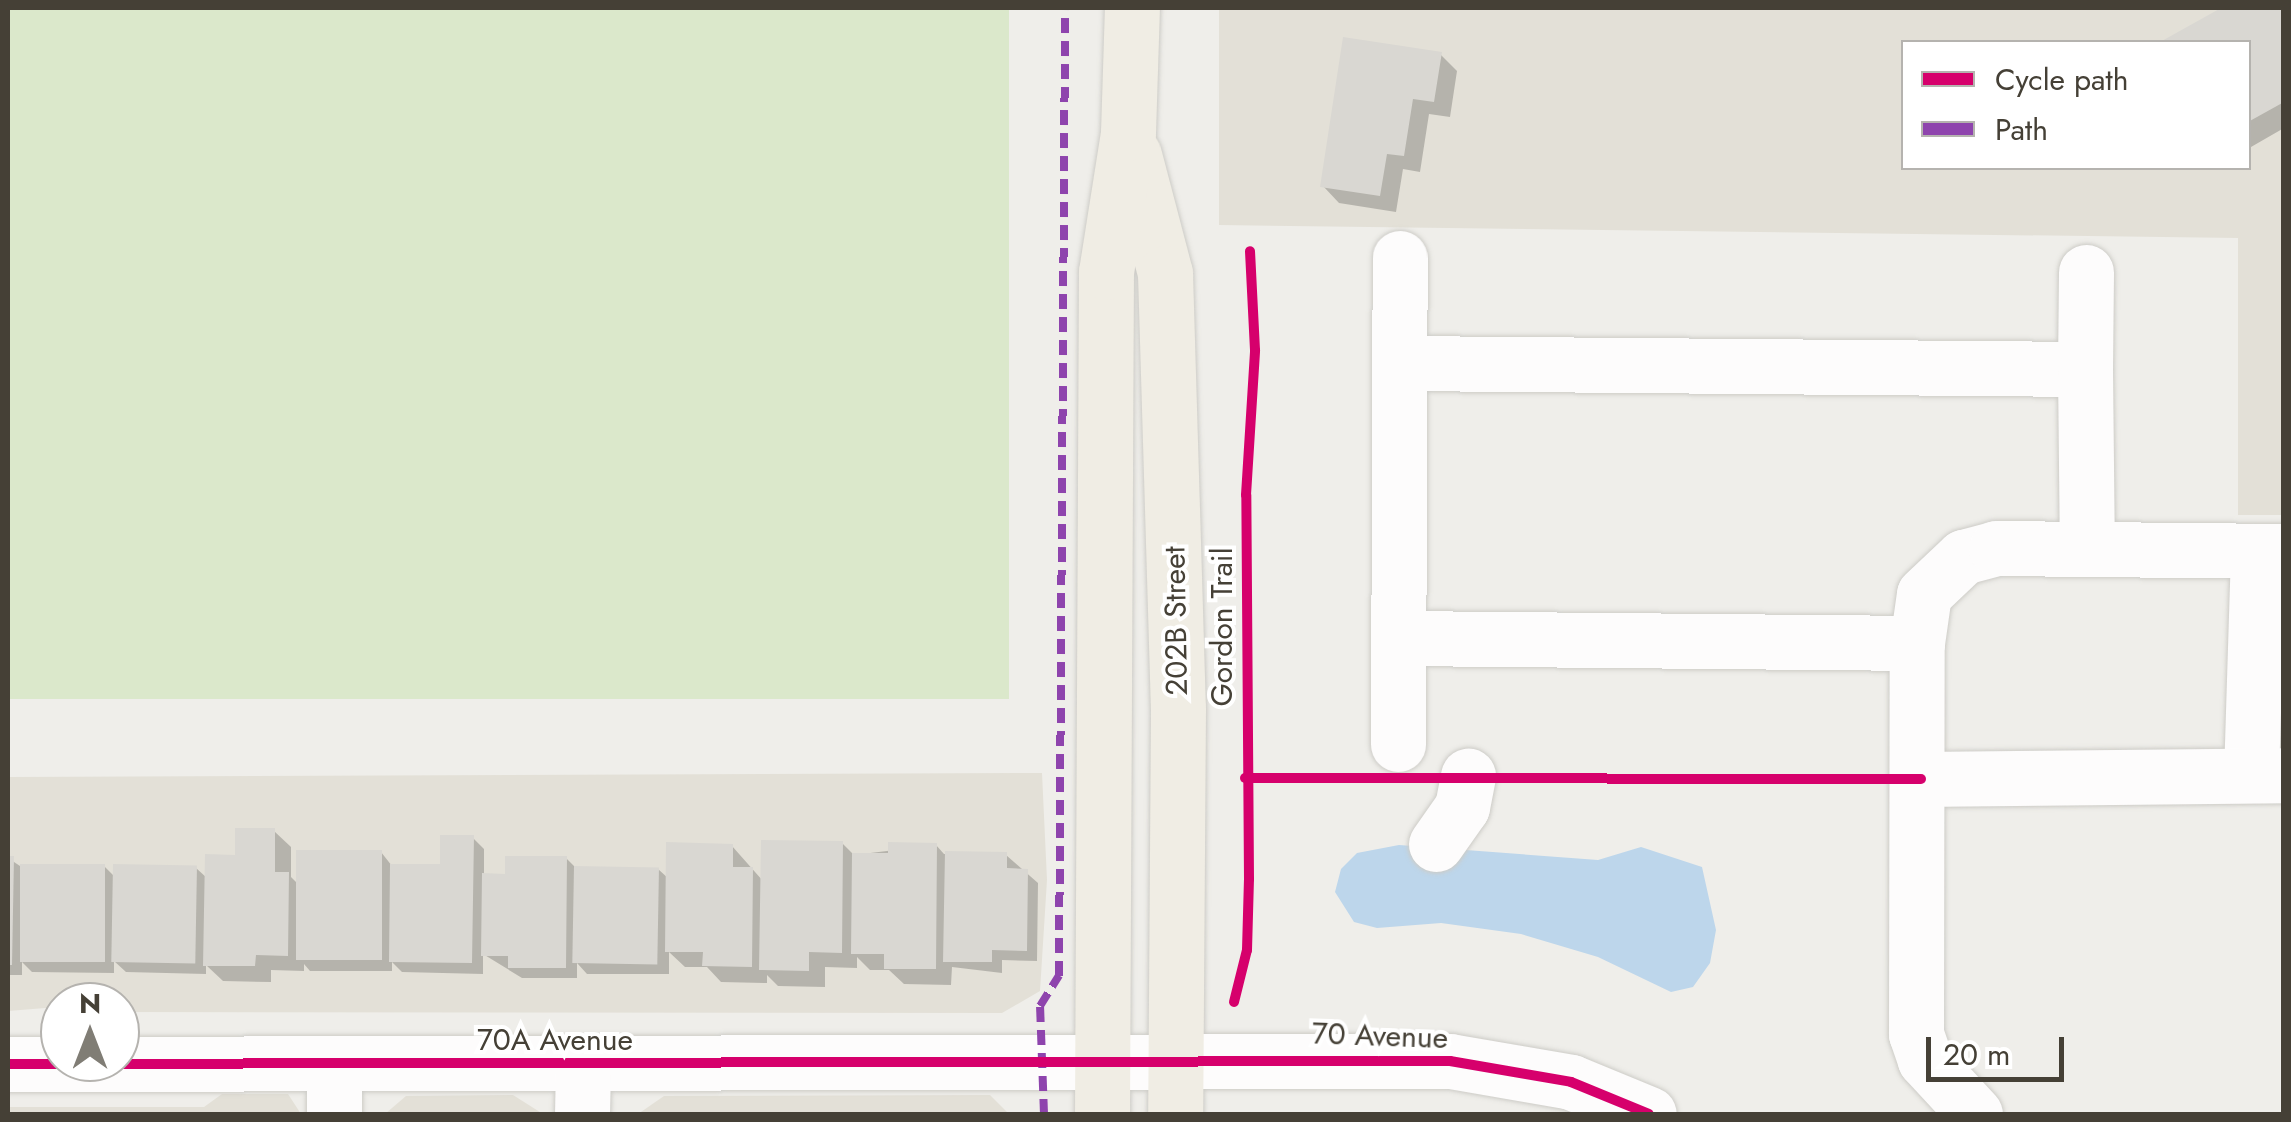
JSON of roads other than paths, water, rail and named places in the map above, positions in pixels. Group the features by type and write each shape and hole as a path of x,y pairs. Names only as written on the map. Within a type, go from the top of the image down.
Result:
{"main road":[{"name":"202B Street","path":"1102,1088 1106,272 1128,132 1132,8"},
{"name":"202B Street","path":"1128,132 1165,273 1178,708 1176,1114"}],"street":[{"path":"1398,744 1400,258"},
{"path":"2086,272 2087,548"},
{"path":"1401,364 2086,369"},
{"path":"1921,779 2267,774 2271,551 1996,548 1963,557 1924,594 1917,643 1921,779 1916,1034 1926,1060 1976,1114"},
{"path":"1400,638 1917,643"},
{"path":"1436,844 1462,807 1468,776"},
{"name":"70 Avenue","path":"1102,1088 1176,1059 1450,1062 1570,1082 1649,1114"},
{"name":"70A Avenue","path":"8,1064 334,1090 1102,1088"}],"water":[{"path":"1399,845 1598,860 1641,847 1702,867 1716,930 1710,963 1693,987 1671,992 1598,957 1521,934 1441,923 1377,928 1354,922 1335,892 1341,869 1357,853"}]}
